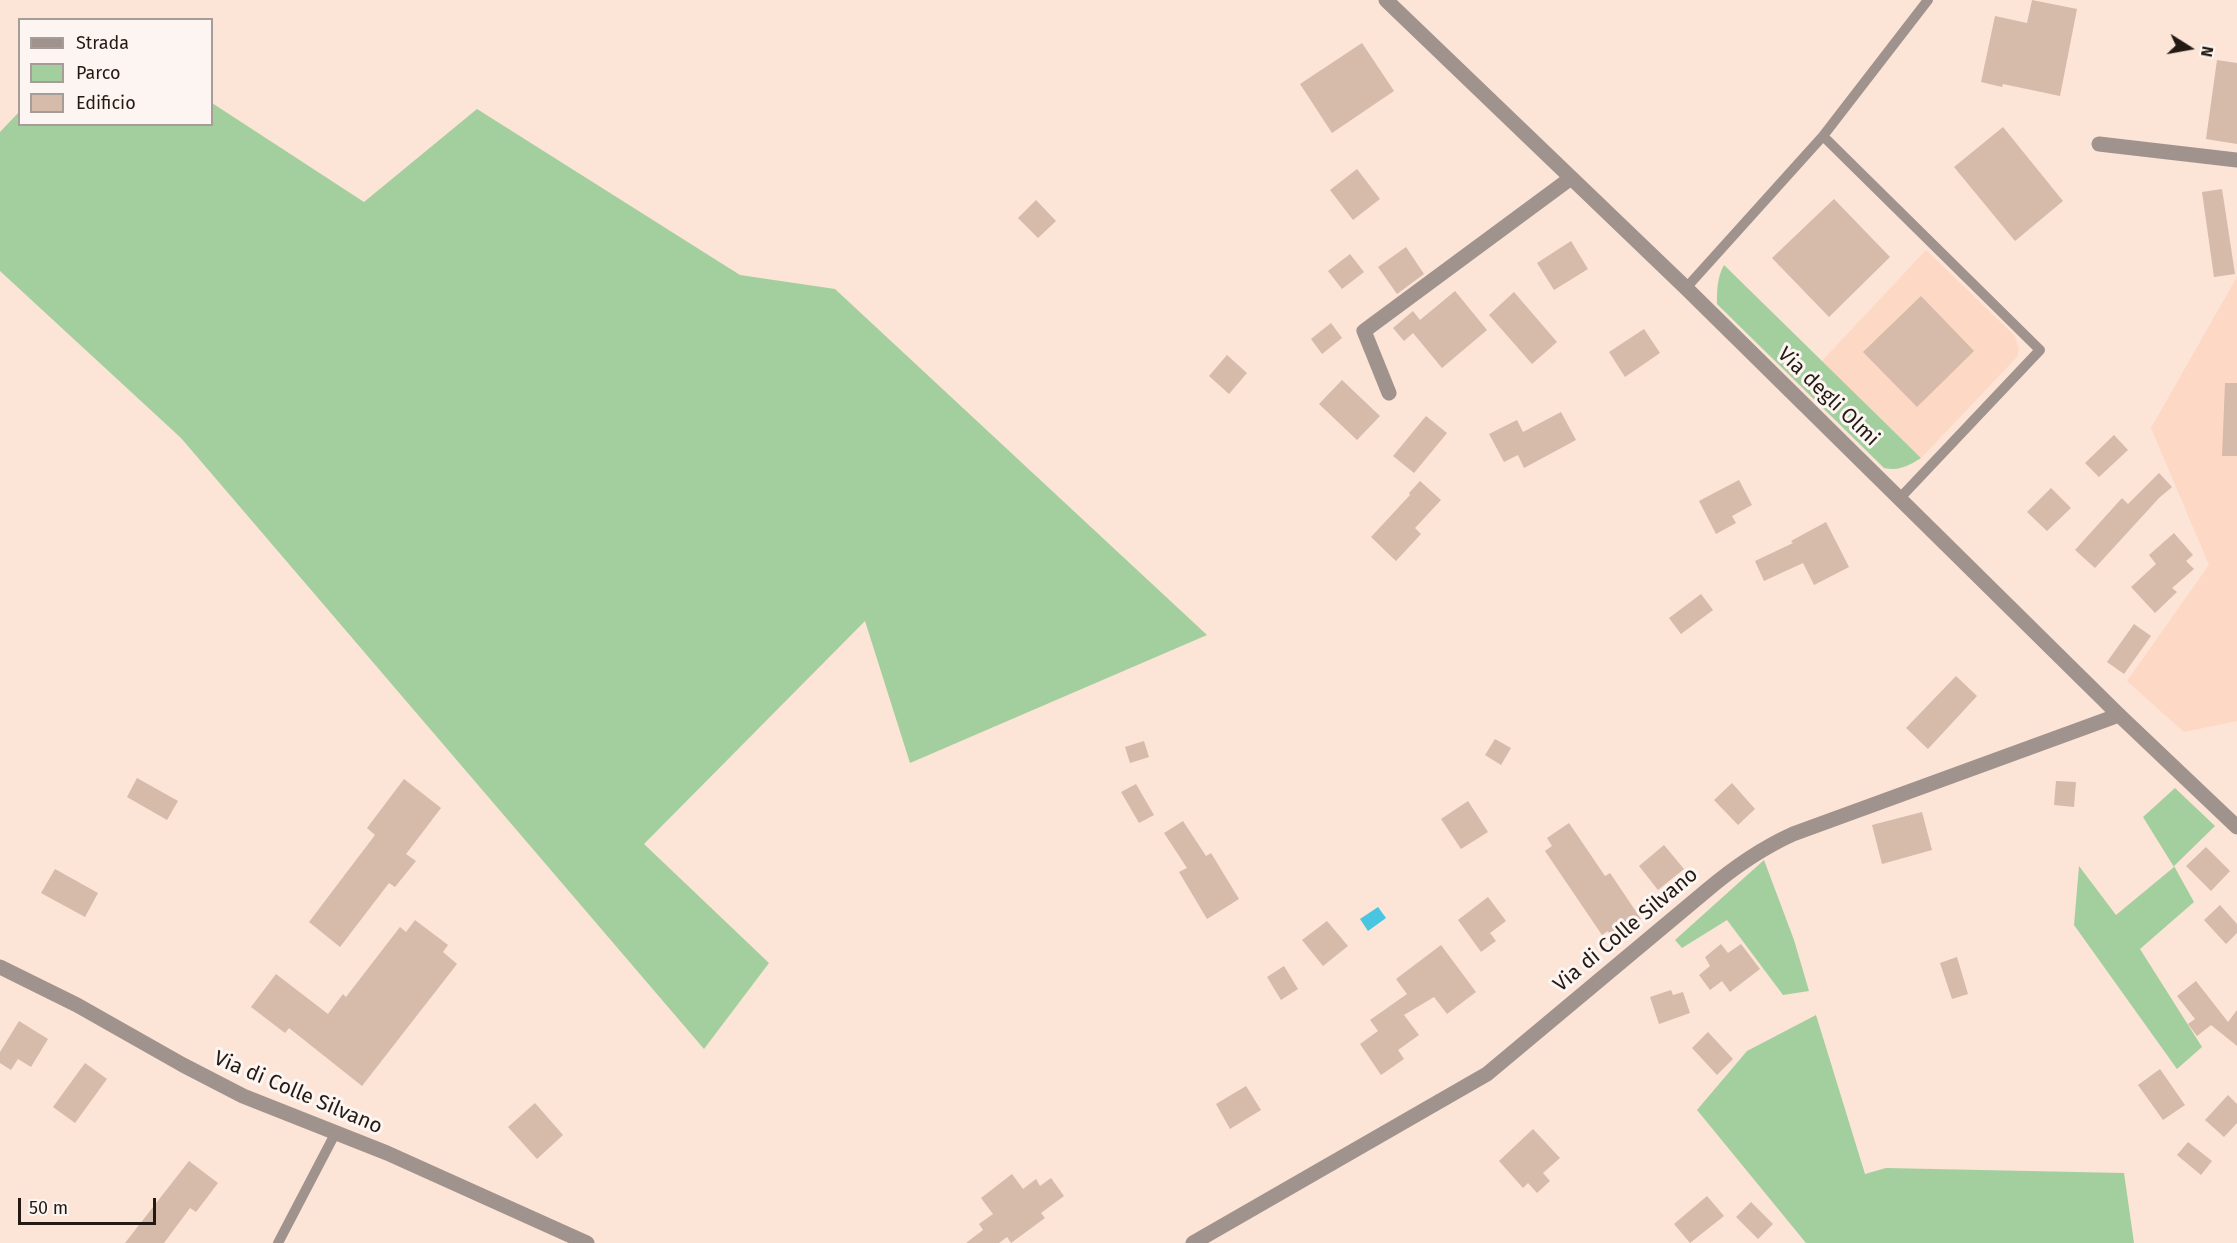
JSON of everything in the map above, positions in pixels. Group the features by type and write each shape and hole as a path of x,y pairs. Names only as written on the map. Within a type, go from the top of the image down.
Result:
{"street":[{"name":"Via degli Olmi","path":"1386,0 1686,288 2119,715 2237,827"},
{"path":"2099,144 2237,160"},
{"path":"1389,393 1364,331 1571,178"},
{"name":"Via di Colle Silvano","path":"1193,1243 1487,1074 1742,861 1768,845 1792,834 2119,715"},
{"name":"Via di Colle Silvano","path":"0,967 77,1005 225,1088 407,1162 587,1243"}],"lane":[{"path":"1686,288 1823,135 1928,0"},
{"path":"1823,135 2040,350 1900,498"},
{"path":"278,1243 336,1132"}],"shaded area":[{"path":"1926,250 2015,336 2019,349 2017,357 1921,458 1822,361"},
{"path":"2237,277 2237,721 2184,732 2127,681 2209,565 2151,428"}],"green space":[{"path":"213,104 364,202 477,109 740,275 835,289 1207,635 910,763 865,621 644,844 769,963 704,1049 181,438 0,271 0,132 18,113 18,126 213,126"},
{"path":"1724,265 1921,458 1904,467 1884,468 1717,304 1717,289"},
{"path":"2175,788 2215,826 2174,866 2194,902 2140,949 2202,1047 2177,1069 2074,925 2079,866 2116,915 2174,867 2143,817"},
{"path":"1764,860 1794,940 1809,991 1783,995 1727,920 1682,948 1675,940"},
{"path":"1816,1015 1865,1174 1886,1168 2124,1173 2134,1243 1806,1243 1697,1110 1747,1051"}],"water":[{"path":"1378,907 1386,918 1368,931 1360,919"}],"building":[{"path":"2032,0 2077,9 2060,96 2003,84 2002,87 1981,82 1995,16 2027,23"},
{"path":"1362,43 1394,91 1332,133 1300,84"},
{"path":"2217,60 2237,63 2237,144 2206,139"},
{"path":"2003,127 2063,201 2015,241 1954,167"},
{"path":"1357,169 1380,199 1353,220 1330,190"},
{"path":"2222,189 2235,274 2214,277 2202,192"},
{"path":"1834,199 1890,257 1829,317 1772,258"},
{"path":"1036,200 1056,221 1038,238 1018,218"},
{"path":"1571,241 1588,269 1554,290 1537,263"},
{"path":"1406,247 1424,274 1397,294 1378,267"},
{"path":"1350,254 1364,272 1342,289 1328,271"},
{"path":"1455,291 1487,330 1442,368 1413,333 1404,341 1393,328 1413,311 1420,320"},
{"path":"1514,292 1557,342 1532,364 1489,315"},
{"path":"1921,296 1974,351 1917,407 1863,352"},
{"path":"1331,323 1342,338 1322,354 1311,339"},
{"path":"1644,329 1660,353 1625,377 1609,352"},
{"path":"1227,355 1247,373 1229,394 1209,376"},
{"path":"1342,380 1380,416 1357,440 1319,404"},
{"path":"2225,383 2237,383 2237,456 2222,456"},
{"path":"1561,412 1576,440 1524,468 1518,455 1504,462 1489,434 1517,420 1523,432"},
{"path":"1426,416 1447,433 1414,473 1393,456"},
{"path":"2114,435 2128,450 2099,477 2085,463"},
{"path":"2159,473 2172,487 2159,498 2095,568 2075,550 2122,498 2128,504"},
{"path":"1739,480 1752,505 1732,516 1736,523 1716,534 1699,501"},
{"path":"1420,481 1441,500 1415,528 1421,534 1396,561 1371,537"},
{"path":"2051,488 2071,508 2047,531 2027,512"},
{"path":"1826,522 1849,567 1814,585 1803,563 1764,581 1755,561 1793,543 1791,541"},
{"path":"2174,533 2193,555 2186,561 2194,569 2172,588 2177,592 2155,613 2131,587 2156,564 2149,555"},
{"path":"1701,594 1713,610 1681,634 1669,618"},
{"path":"2134,624 2151,636 2124,674 2107,662"},
{"path":"1956,676 1977,696 1928,749 1906,728"},
{"path":"1495,739 1511,748 1501,765 1485,755"},
{"path":"1144,741 1149,757 1130,763 1125,747"},
{"path":"137,778 178,801 167,820 127,797"},
{"path":"404,779 441,808 406,854 416,861 395,887 389,883 340,947 309,922 375,835 367,828"},
{"path":"2056,781 2076,782 2074,807 2054,805"},
{"path":"1732,783 1755,809 1738,825 1714,800"},
{"path":"1136,784 1154,815 1139,823 1121,792"},
{"path":"1468,801 1488,832 1461,849 1441,819"},
{"path":"1922,812 1932,850 1882,864 1872,825"},
{"path":"1183,821 1206,856 1211,853 1239,899 1207,919 1179,872 1187,868 1164,833"},
{"path":"1569,823 1605,876 1610,873 1641,919 1612,938 1608,931 1602,935 1545,851 1552,846 1547,838"},
{"path":"1664,845 1684,869 1658,890 1639,866"},
{"path":"2206,847 2230,871 2211,891 2186,866"},
{"path":"55,869 98,893 85,917 41,893"},
{"path":"1488,897 1506,921 1490,933 1496,941 1481,952 1458,920"},
{"path":"2220,905 2237,924 2237,933 2226,944 2204,920"},
{"path":"415,920 448,945 443,952 457,964 362,1086 289,1028 285,1033 251,1007 276,974 328,1014 343,994 346,997 400,927 406,932"},
{"path":"1327,921 1348,946 1323,966 1302,940"},
{"path":"1721,944 1728,953 1741,944 1760,969 1730,992 1722,981 1710,990 1699,975 1710,966 1705,957"},
{"path":"1441,945 1476,992 1447,1014 1434,997 1404,1015 1419,1035 1398,1050 1404,1059 1381,1075 1360,1044 1378,1031 1370,1020 1407,994 1396,979"},
{"path":"1957,957 1968,994 1952,999 1940,963"},
{"path":"1284,966 1298,989 1281,1000 1267,977"},
{"path":"2196,981 2228,1022 2237,1010 2237,1046 2211,1025 2197,1036 2188,1024 2195,1019 2177,996"},
{"path":"1671,990 1673,995 1683,992 1690,1013 1659,1024 1650,997"},
{"path":"19,1021 48,1039 31,1067 18,1059 11,1070 0,1063 0,1052"},
{"path":"1708,1032 1733,1059 1717,1075 1692,1048"},
{"path":"85,1063 107,1079 75,1123 53,1107"},
{"path":"2160,1069 2185,1105 2163,1120 2138,1085"},
{"path":"1246,1086 1261,1110 1230,1129 1216,1104"},
{"path":"2228,1095 2237,1104 2237,1123 2224,1137 2205,1120"},
{"path":"535,1103 563,1135 537,1159 508,1127"},
{"path":"1533,1129 1560,1158 1543,1173 1550,1181 1537,1193 1528,1183 1523,1188 1499,1161"},
{"path":"2188,1142 2212,1161 2201,1175 2177,1155"},
{"path":"189,1161 218,1183 196,1212 190,1208 164,1243 125,1243"},
{"path":"1012,1174 1023,1189 1036,1179 1040,1186 1051,1178 1064,1196 1041,1213 1045,1218 1011,1243 1007,1237 999,1243 966,1243 983,1230 979,1224 993,1214 981,1198"},
{"path":"1707,1196 1724,1216 1690,1243 1674,1224"},
{"path":"1751,1202 1773,1224 1758,1239 1736,1217"}]}
